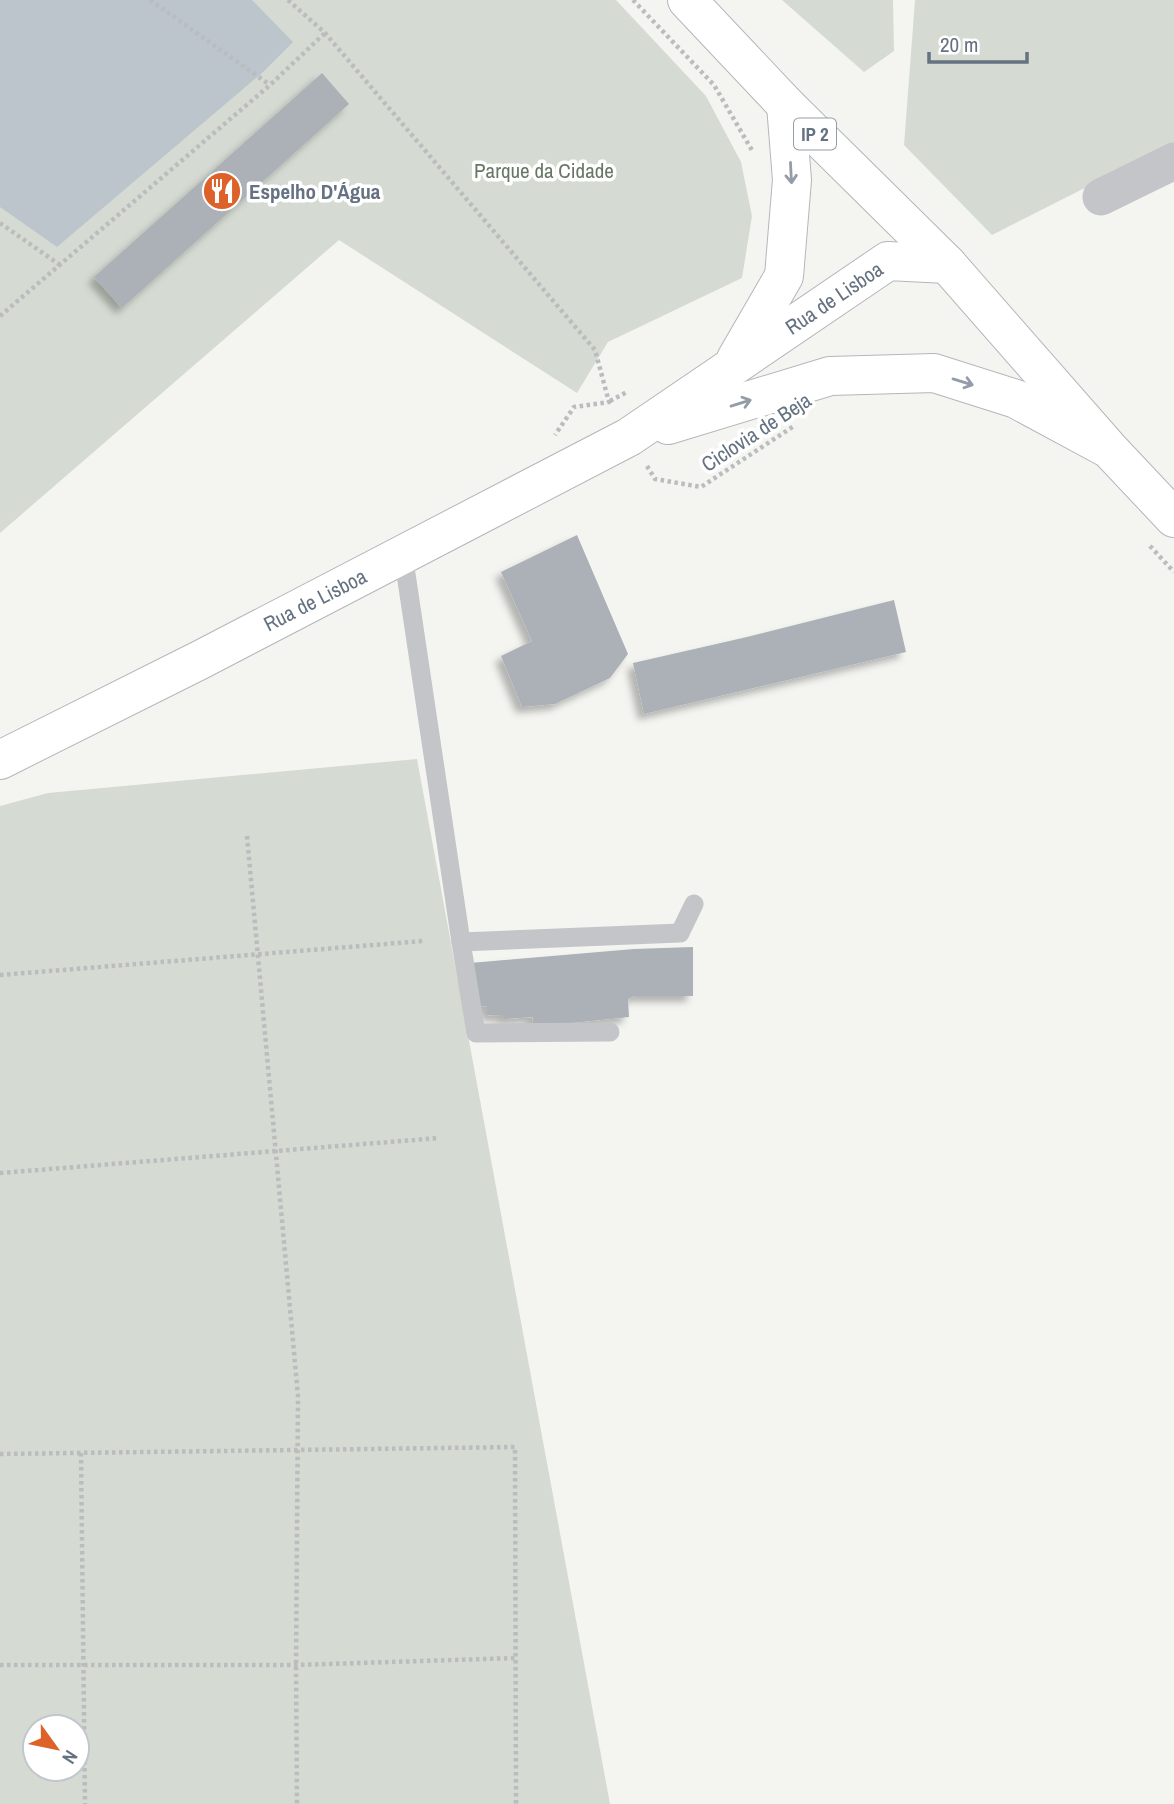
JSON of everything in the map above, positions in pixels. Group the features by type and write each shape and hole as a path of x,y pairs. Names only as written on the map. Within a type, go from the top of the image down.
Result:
{"main road":[{"name":"IP 2","path":"687,0 786,105 947,264 1110,450 1161,531"},
{"name":"Rua de Lisboa","path":"731,368 784,276 792,180 786,105"},
{"name":"Rua de Lisboa","path":"0,761 629,438 888,261 947,264"},
{"name":"Rua de Lisboa","path":"629,438 830,376 934,373 1016,398 1110,450"}],"street":[{"path":"1101,197 1174,161"}],"lane":[{"path":"403,554 476,1033 610,1032"},
{"path":"461,942 680,933 694,904"}],"path":[{"path":"150,0 271,85"},
{"name":"Ciclovia de Beja","path":"288,0 325,33 595,350 609,402 655,479 701,487 804,419"},
{"path":"633,0 714,85 753,152 756,164"},
{"path":"0,316 271,85 325,33"},
{"path":"0,223 60,265"},
{"path":"609,402 632,390"},
{"path":"1161,531 1174,572"},
{"path":"247,836 298,1396 298,1804"},
{"path":"0,975 423,941"},
{"path":"0,1173 439,1138"},
{"path":"0,1454 515,1447 516,1804"},
{"path":"81,1453 85,1804"},
{"path":"0,1665 296,1665 516,1658"}],"green space":[{"name":"Parque da Cidade","path":"0,0 616,0 706,96 741,162 752,216 742,278 608,342 577,393 339,240 0,533"},
{"path":"782,0 893,0 894,51 864,72"},
{"path":"915,0 1174,0 1174,143 992,235 904,145"},
{"path":"417,759 610,1804 0,1804 0,806 48,793"}],"shaded area":[{"path":"0,0 252,0 293,42 262,73 57,247 0,207"}],"building":[{"name":"Espelho D'Água","path":"322,73 349,104 122,308 94,277"},
{"path":"577,535 628,654 610,678 555,704 522,707 501,656 532,641 501,572"},
{"path":"894,600 906,652 644,714 633,663"},
{"path":"693,947 693,996 635,996 628,999 629,1017 532,1025 533,1017 504,1019 504,1016 487,1015 487,1006 476,1007 470,963 634,949"}],"place":[{"name":"Espelho D'Água","path":"222,191"}]}
